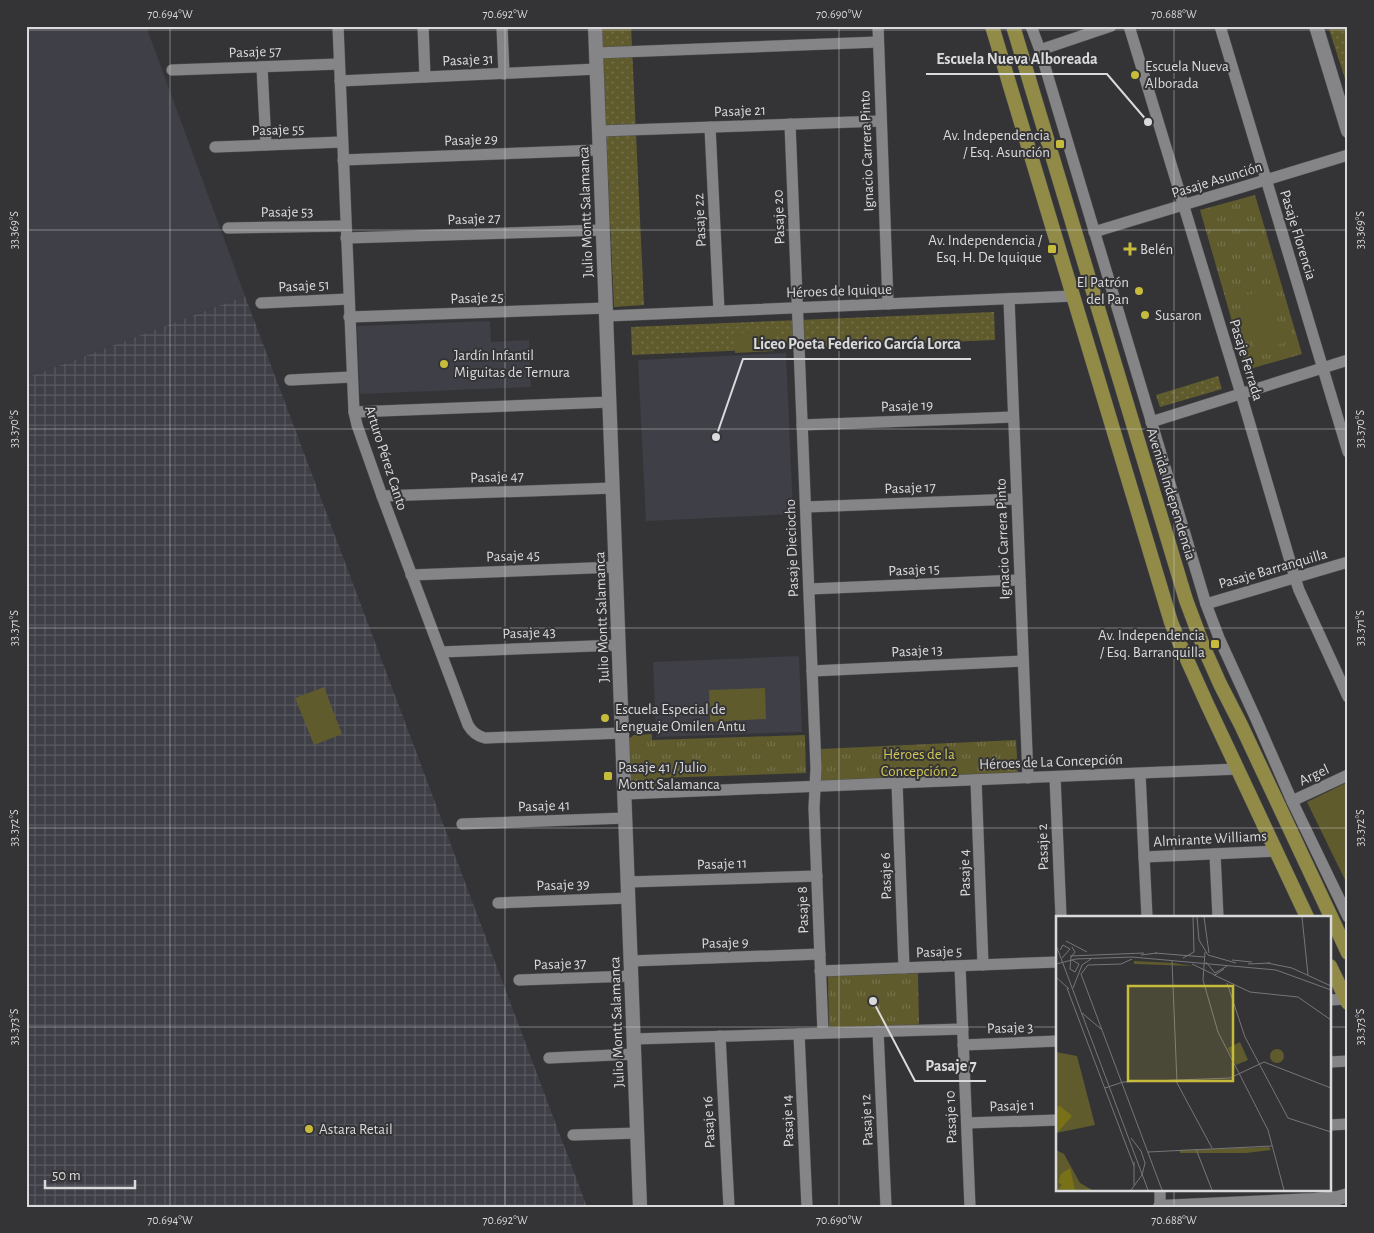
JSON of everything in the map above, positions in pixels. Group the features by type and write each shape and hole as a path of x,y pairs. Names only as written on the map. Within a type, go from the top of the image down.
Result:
{"main road":[{"path":"992,26 1171,622 1189,665 1307,916"},
{"name":"Avenida Independencia","path":"1013,26 1188,608 1220,684 1331,916"},
{"name":"Avenida Independencia","path":"1332,918 1348,952"},
{"path":"1332,970 1347,1001"}],"street":[{"name":"Arturo Pérez Canto","path":"338,26 354,412 382,496 468,725 480,737 489,738 623,733"},
{"path":"423,26 425,77"},
{"path":"502,26 504,74"},
{"name":"Julio Montt Salamanca","path":"595,26 635,1054 631,1134 640,1207"},
{"name":"Ignacio Carrera Pinto","path":"878,26 888,304"},
{"name":"Avenida Independencia","path":"1031,26 1040,50 1206,604 1219,638 1292,801 1348,917"},
{"path":"1040,50 1111,26"},
{"name":"Pasaje Ferrada","path":"1129,26 1295,578 1348,697"},
{"name":"Pasaje Florencia","path":"1220,26 1348,452"},
{"path":"1316,26 1348,130"},
{"path":"596,54 878,42"},
{"name":"Pasaje 57","path":"172,70 339,64"},
{"path":"262,67 266,145"},
{"name":"Pasaje 31","path":"340,81 597,69"},
{"name":"Pasaje 21","path":"600,131 881,121"},
{"name":"Pasaje 20","path":"790,124 798,308"},
{"name":"Pasaje 22","path":"710,127 719,311"},
{"name":"Pasaje 55","path":"215,147 342,142"},
{"name":"Pasaje 29","path":"343,160 600,150"},
{"name":"Pasaje Asunción","path":"1094,232 1348,155"},
{"name":"Pasaje 53","path":"228,228 346,226"},
{"name":"Pasaje 27","path":"346,238 603,230"},
{"name":"Héroes de Iquique","path":"607,312 719,311 1073,296"},
{"name":"Pasaje 51","path":"261,303 348,299"},
{"name":"Ignacio Carrera Pinto","path":"1009,299 1028,778"},
{"name":"Pasaje Dieciocho","path":"798,308 816,768 815,786"},
{"name":"Pasaje 25","path":"349,317 607,312"},
{"path":"1151,422 1348,360"},
{"path":"290,380 352,376"},
{"path":"354,412 610,402"},
{"name":"Pasaje 19","path":"802,425 1013,417"},
{"name":"Pasaje 47","path":"382,496 613,488"},
{"name":"Pasaje 17","path":"806,507 1016,499"},
{"name":"Pasaje Barranquilla","path":"1206,604 1348,562"},
{"name":"Pasaje 45","path":"411,575 616,567"},
{"name":"Pasaje 15","path":"809,589 1020,580"},
{"name":"Pasaje 43","path":"440,652 619,644"},
{"name":"Pasaje 13","path":"812,671 1023,661"},
{"name":"Héroes de La Concepción","path":"625,794 1238,769"},
{"path":"1140,774 1147,916"},
{"name":"Argel","path":"1292,801 1348,775"},
{"name":"Pasaje 2","path":"1055,777 1061,916"},
{"name":"Pasaje 4","path":"976,780 984,965"},
{"name":"Pasaje 6","path":"897,783 904,968"},
{"name":"Pasaje 8","path":"815,786 814,808 823,1033"},
{"name":"Pasaje 41","path":"462,824 626,818"},
{"name":"Almirante Williams","path":"1144,857 1276,851"},
{"path":"1215,854 1218,916"},
{"name":"Pasaje 11","path":"628,882 817,876"},
{"name":"Pasaje 39","path":"498,903 629,898"},
{"name":"Pasaje 9","path":"631,962 820,954"},
{"name":"Pasaje 5","path":"820,971 1056,962"},
{"name":"Pasaje 10","path":"960,966 970,1207"},
{"name":"Pasaje 37","path":"519,980 632,976"},
{"path":"1332,1000 1347,1001"},
{"path":"634,1039 963,1029"},
{"name":"Pasaje 12","path":"878,1031 886,1207"},
{"name":"Pasaje 14","path":"799,1034 807,1207"},
{"name":"Pasaje 16","path":"720,1036 729,1207"},
{"name":"Pasaje 3","path":"963,1045 1056,1041"},
{"path":"549,1058 635,1054"},
{"path":"1332,1062 1348,1061"},
{"name":"Pasaje 1","path":"967,1123 1056,1120"},
{"path":"1332,1125 1348,1124"},
{"path":"573,1135 631,1134"},
{"path":"1160,1190 1160,1207 1315,1200 1348,1195"}],"shaded area":[{"path":"26,26 146,26 245,296 26,378"},
{"path":"245,296 587,1207 26,1207 26,378"},
{"name":"Jardín Infantil Miguitas de Ternura","path":"490,321 491,342 529,340 531,387 360,394 357,326"},
{"path":"786,353 793,514 646,521 638,360"},
{"path":"799,656 802,732 656,737 653,662"}],"green space":[{"path":"601,26 631,26 644,305 614,307"},
{"path":"1328,26 1348,26 1348,88"},
{"path":"1255,195 1302,354 1246,370 1200,210"},
{"path":"1267,290 1284,343 1256,351 1239,297"},
{"path":"994,312 995,340 632,355 631,327"},
{"path":"774,331 775,351 735,353 735,333"},
{"path":"1218,376 1222,389 1160,407 1156,395"},
{"path":"324,687 342,734 314,745 295,698"},
{"path":"765,688 766,719 710,722 709,690"},
{"path":"652,734 652,740 805,735 806,773 659,778 659,789 633,789 628,782 627,740 634,735"},
{"name":"Héroes de la Concepción 2","path":"1016,740 1018,775 821,785 820,749"},
{"path":"1348,782 1348,886 1307,802"},
{"path":"918,973 919,1026 829,1029 828,976"}],"place":[{"name":"Escuela Nueva Alborada","path":"1135,75"},
{"name":"Escuela Nueva Alboreada","path":"1148,122"},
{"name":"Av. Independencia / Esq. Asunción","path":"1060,144"},
{"name":"Av. Independencia / Esq. H. De Iquique","path":"1052,249"},
{"name":"Belén","path":"1130,249"},
{"name":"El Patrón del Pan","path":"1139,291"},
{"name":"Susaron","path":"1145,315"},
{"name":"Jardín Infantil Miguitas de Ternura","path":"444,364"},
{"name":"Liceo Poeta Federico García Lorca","path":"716,437"},
{"name":"Av. Independencia / Esq. Barranquilla","path":"1215,644"},
{"name":"Escuela Especial de Lenguaje Omilen Antu","path":"605,718"},
{"name":"Pasaje 41 / Julio Montt Salamanca","path":"608,776"},
{"name":"Pasaje 7","path":"873,1001"},
{"name":"Astara Retail","path":"309,1129"}]}
